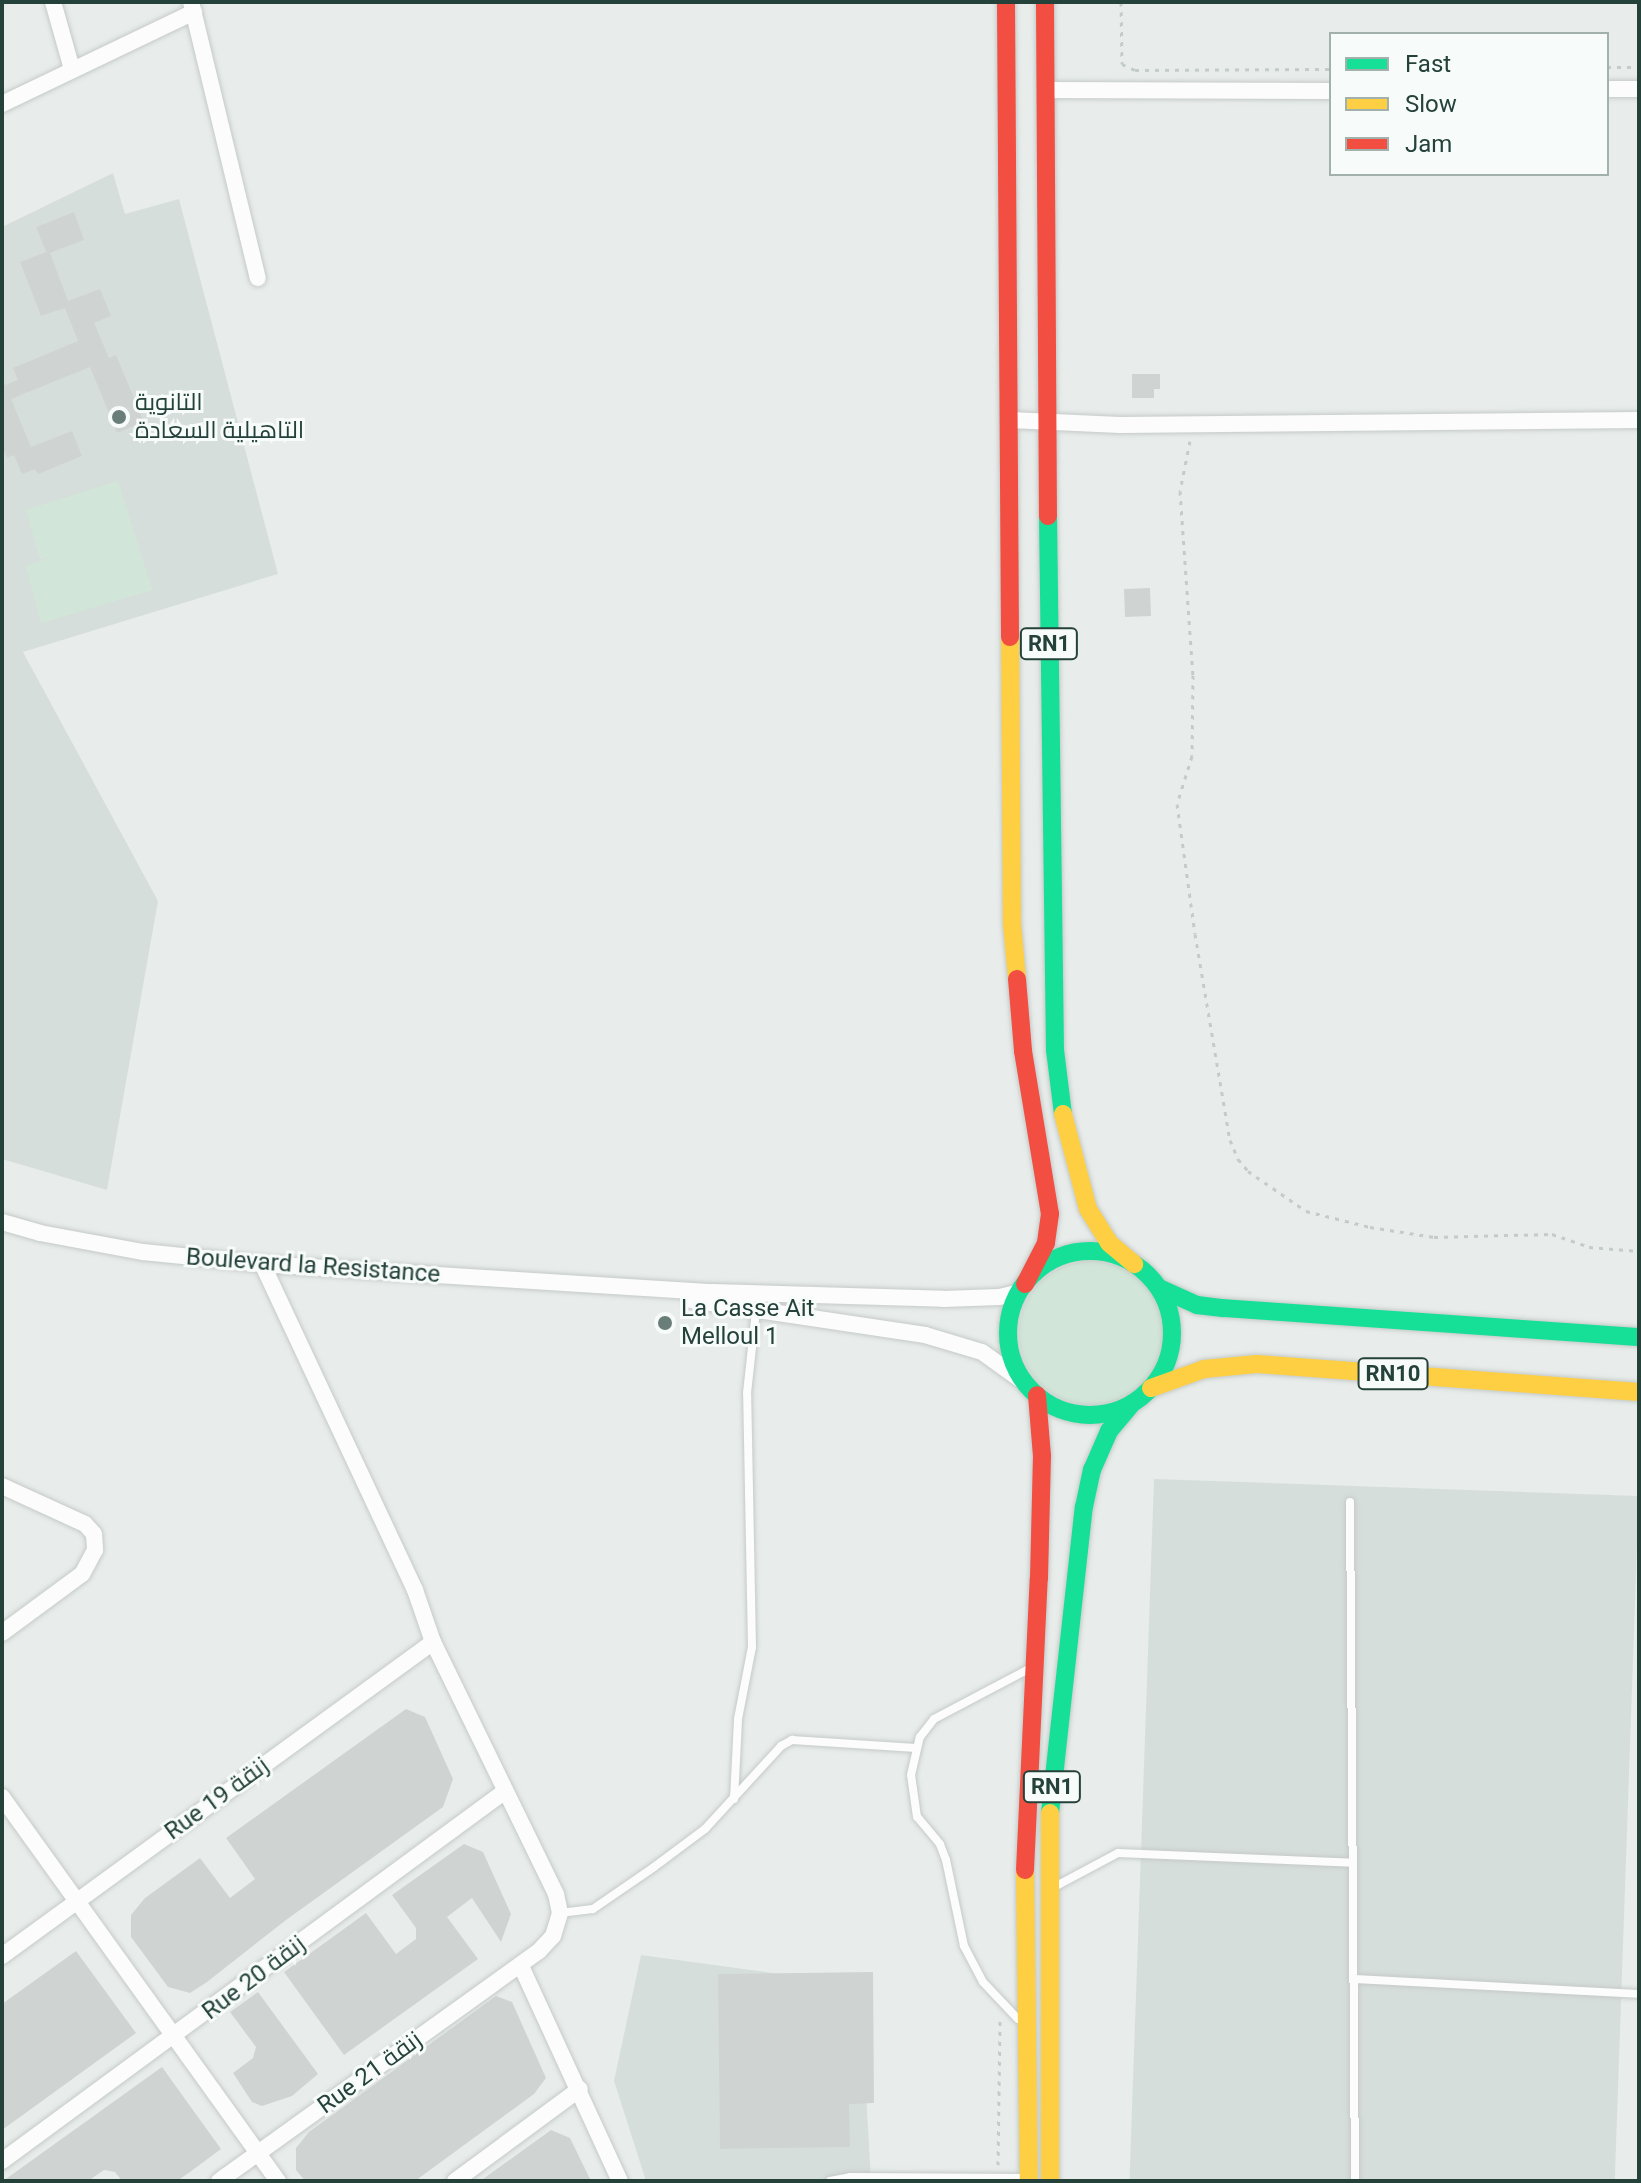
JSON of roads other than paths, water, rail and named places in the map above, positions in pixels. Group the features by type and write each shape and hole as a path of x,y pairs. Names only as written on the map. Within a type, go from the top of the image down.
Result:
{"highway":[{"name":"RN1","path":"1006,2 1012,924 1026,1078 1050,1214 1046,1243 1011,1312 1009,1344 1015,1365 1031,1389 1055,1407 1087,1415 1130,1406"},
{"name":"RN1","path":"1045,2 1052,984 1058,1083 1065,1128 1088,1209 1109,1243 1159,1288 1170,1312 1173,1334 1169,1358 1151,1388 1130,1406 1109,1431 1084,1507 1050,1802 1050,2181"},
{"name":"RN1","path":"1022,1288 1053,1261 1076,1253 1112,1254 1134,1264"},
{"name":"RN10","path":"1159,1288 1197,1305 1223,1308 1639,1337"},
{"name":"RN10","path":"1151,1388 1204,1369 1257,1364 1639,1392"},
{"name":"RN1","path":"1029,2180 1024,1889 1042,1456 1031,1389"}],"street":[{"path":"53,2 72,69"},
{"path":"2,104 193,7 258,278"},
{"path":"1609,89 1639,89"},
{"path":"1046,90 1329,91"},
{"path":"1010,420 1120,425 1639,420"},
{"name":"Boulevard la Resistance","path":"2,1222 40,1233 143,1252 262,1264 627,1288 943,1299 999,1297 1022,1288"},
{"path":"262,1264 415,1590 433,1642 556,1894 560,1913"},
{"name":"Boulevard la Resistance","path":"627,1288 756,1311 925,1335 996,1359 1031,1389"},
{"path":"2,1486 85,1524 94,1534 95,1550 82,1574 2,1633"},
{"name":"Rue 19 زنقة","path":"2,1956 433,1642"},
{"name":"Rue 20 زنقة","path":"2,2161 175,2037 504,1792"},
{"path":"2,1797 278,2181"},
{"name":"Rue 21 زنقة","path":"219,2181 521,1966 553,1936 560,1913"},
{"path":"521,1966 620,2181"},
{"path":"455,2181 580,2089"}],"lane":[{"path":"734,1799 738,1719 752,1647 747,1393 756,1311"},
{"path":"1350,1502 1355,2181"},
{"path":"1026,2028 983,1982 964,1946 943,1852 917,1817 911,1775 920,1737 934,1719 1035,1666"},
{"path":"560,1913 593,1909 610,1900 705,1829 781,1746 792,1740 916,1748"},
{"path":"1050,1888 1118,1853 1353,1863"},
{"path":"1354,1979 1639,1994"},
{"path":"830,2181 850,2177 1029,2180"}],"place":[{"name":"التانوية التاهيلية السعادة","path":"119,417"},
{"name":"La Casse Ait Melloul 1","path":"665,1323"}]}
